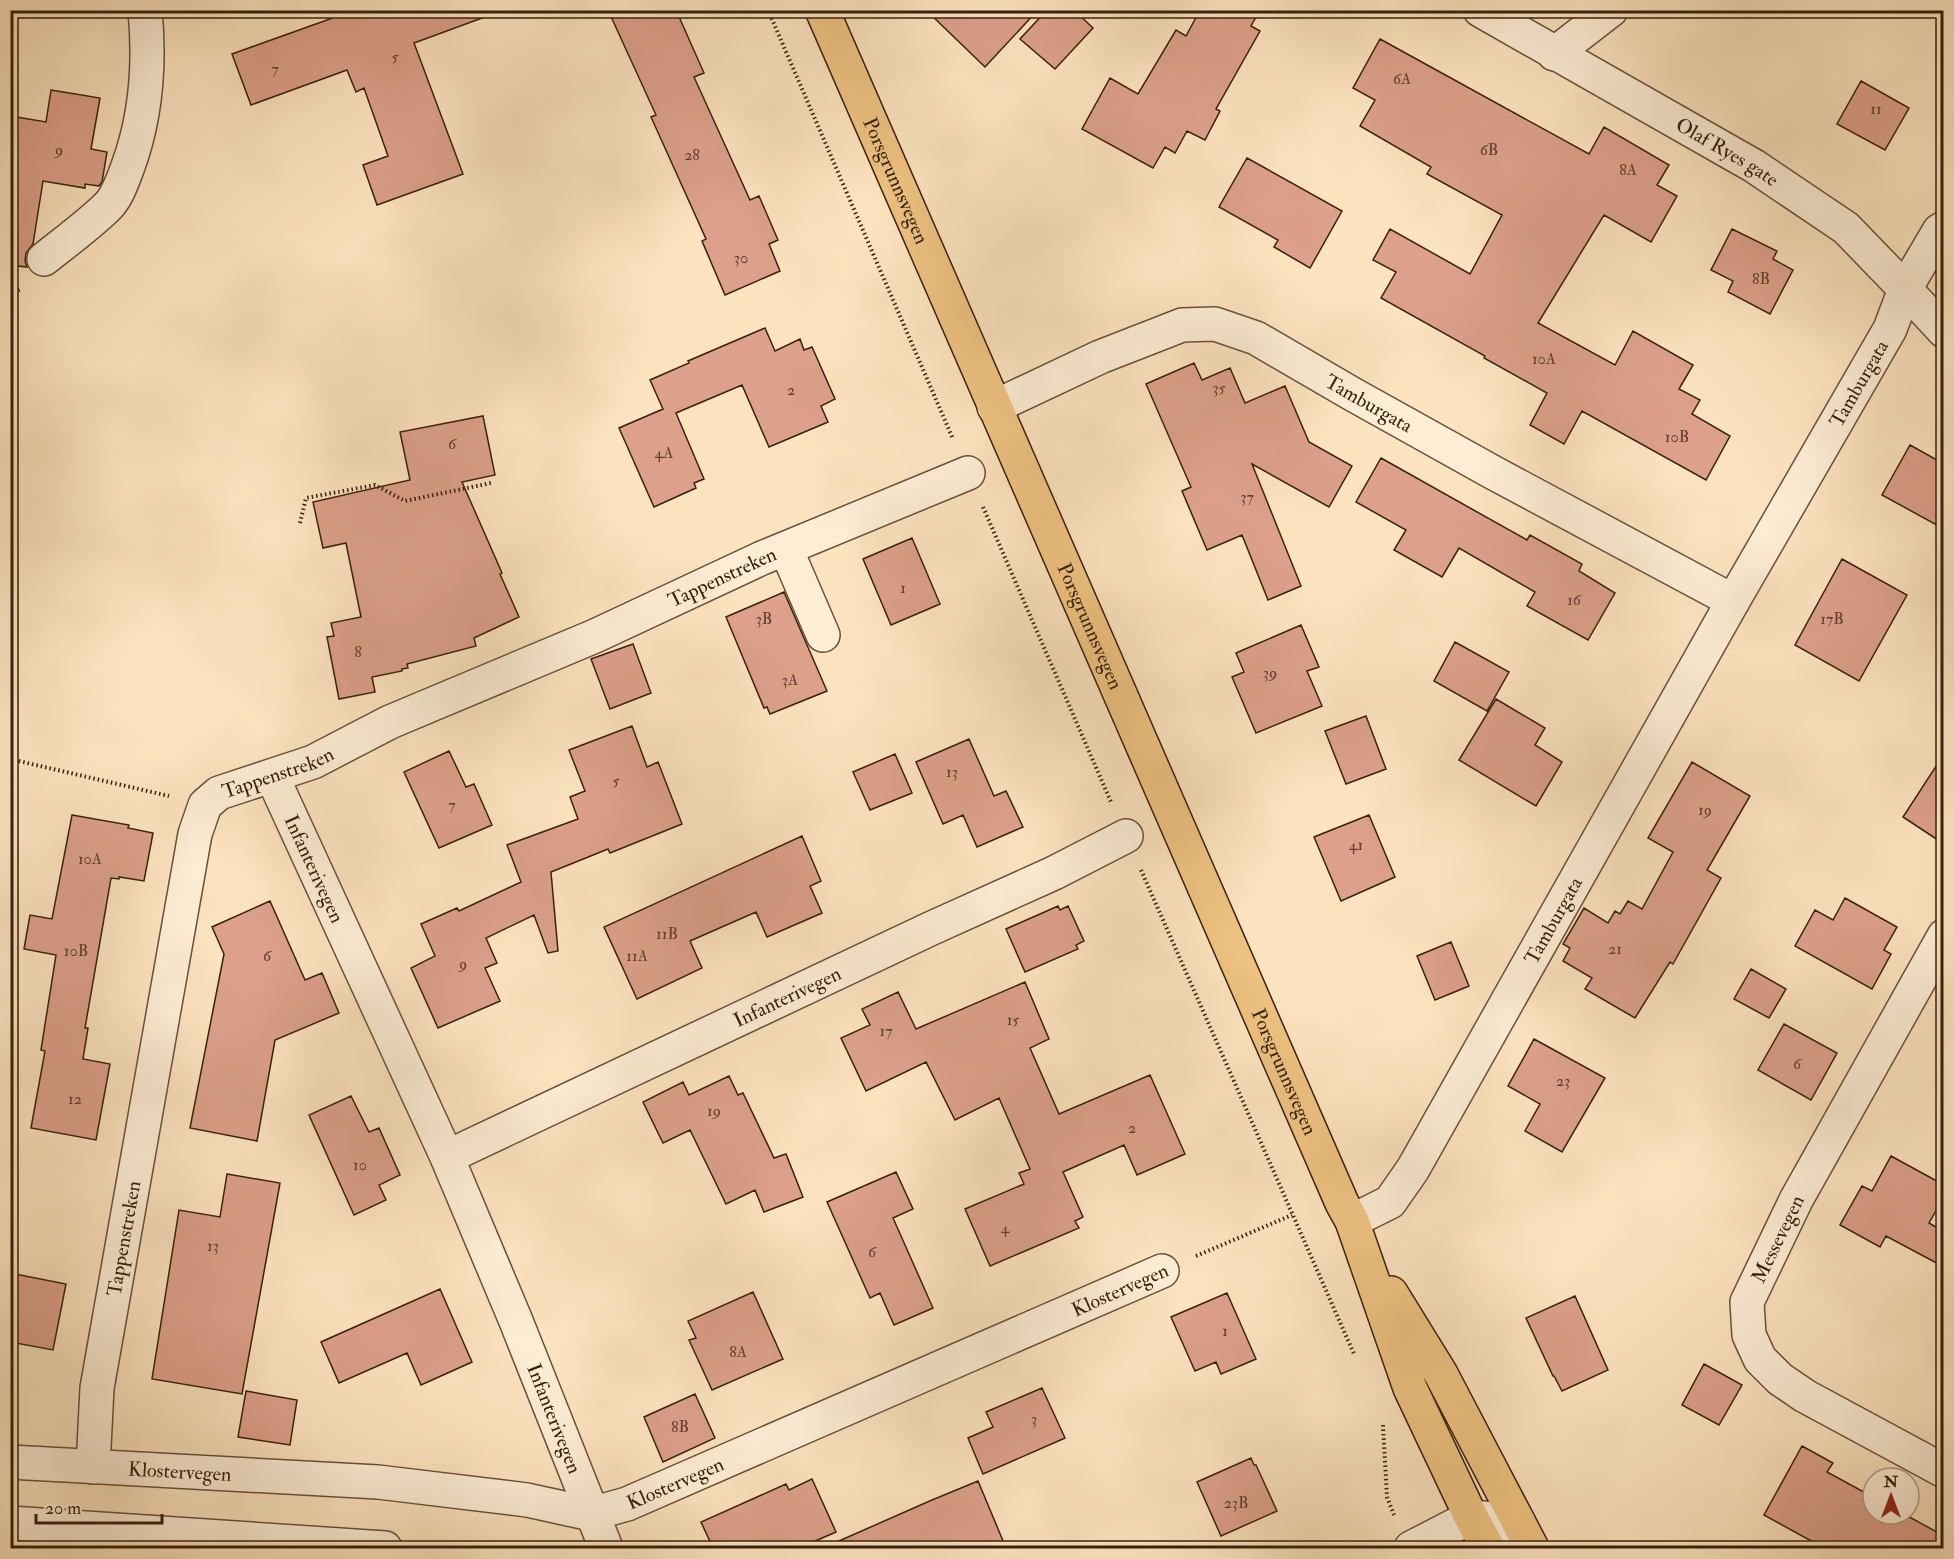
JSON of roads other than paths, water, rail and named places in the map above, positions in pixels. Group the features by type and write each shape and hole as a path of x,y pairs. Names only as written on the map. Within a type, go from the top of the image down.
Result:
{"main road":[{"name":"Porsgrunnsvegen","path":"822,10 1355,1231 1410,1388 1488,1548"},
{"name":"Porsgrunnsvegen","path":"1355,1231 1442,1374 1518,1539"}],"street":[{"path":"44,259 109,205 121,184 142,120 148,41 144,10"},
{"name":"Olaf Ryes gate","path":"1480,10 1754,166 1846,228 1944,331"},
{"path":"1554,54 1611,10"},
{"name":"Tamburgata","path":"1355,1231 1390,1202 1413,1169 1733,601 1890,329 1905,289 1939,231 1944,228"},
{"name":"Tamburgata","path":"994,407 1100,357 1182,325 1215,324 1256,338 1444,445 1733,601"},
{"name":"Tappenstreken","path":"93,1467 97,1388 195,834 205,805 219,793 313,762 390,722 595,636 762,558 968,473"},
{"path":"786,549 823,635"},
{"name":"Infanterivegen","path":"272,777 447,1157 516,1321 606,1548"},
{"name":"Infanterivegen","path":"447,1157 921,933 1054,873 1126,836"},
{"name":"Messevegen","path":"1944,936 1802,1190 1747,1302 1749,1335 1760,1359 1780,1379 1805,1396 1944,1471"},
{"name":"Klostervegen","path":"10,1462 378,1482 527,1500 591,1514 627,1504 1162,1271"},
{"path":"1404,1535 1471,1517 1518,1539"},
{"path":"10,1523 385,1548"}]}
